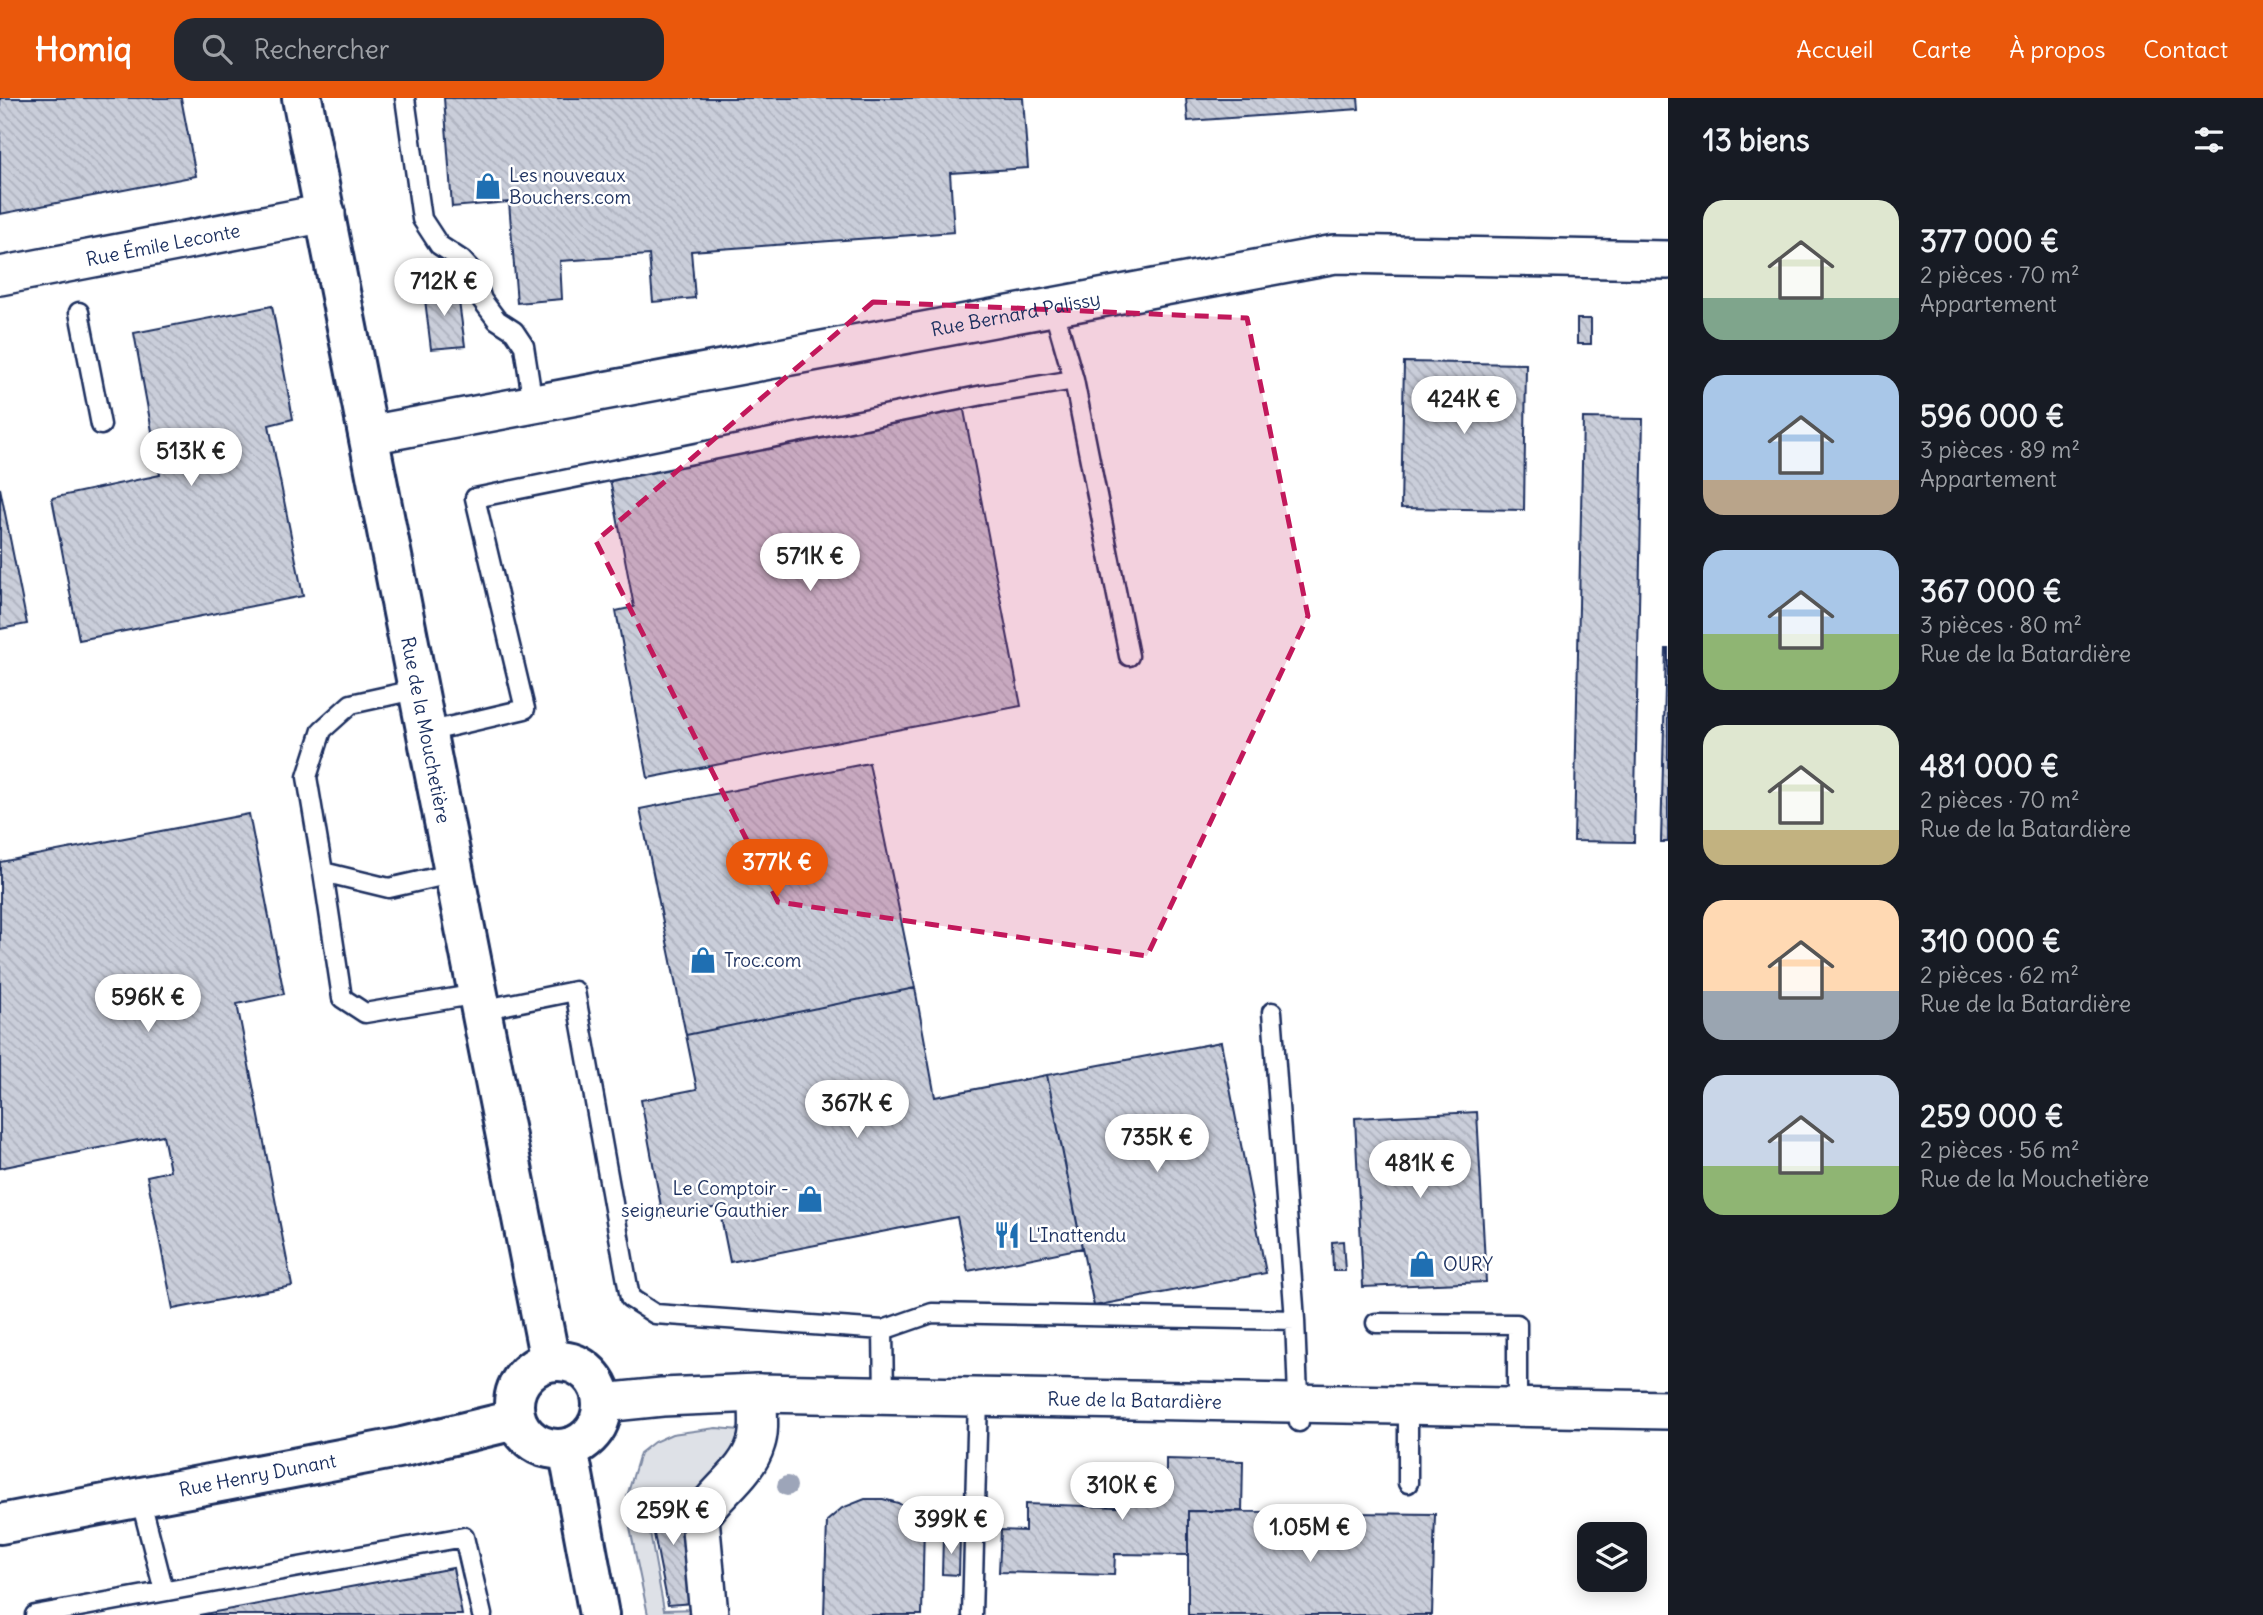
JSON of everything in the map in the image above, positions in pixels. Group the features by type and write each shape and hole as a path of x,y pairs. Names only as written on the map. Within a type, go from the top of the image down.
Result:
{"street":[{"name":"Rue de la Mouchetière","path":"302,98 550,1361"},
{"name":"Rue Émile Leconte","path":"0,276 326,213"},
{"name":"Rue Bernard Palissy","path":"369,435 1335,254 1668,260"},
{"path":"550,1361 566,1361 580,1366 592,1376 600,1388 603,1403 593,1432 582,1442 555,1450 531,1441 521,1431 515,1420 513,1407 514,1394 527,1372 538,1364 550,1361"},
{"path":"709,1615 700,1518 748,1462 757,1441 758,1393"},
{"name":"Rue de la Batardière","path":"603,1403 662,1397 758,1393 978,1398 1298,1413 1408,1406 1517,1416 1668,1410"},
{"name":"Rue Henry Dunant","path":"0,1524 403,1447 515,1420"},
{"path":"568,1448 599,1615"}],"lane":[{"path":"405,98 422,219 439,245 462,260 473,272 482,300 497,320 514,331 524,346 533,404"},
{"path":"1053,307 1074,380 1129,656"},
{"path":"79,312 101,425"},
{"path":"427,732 525,709 475,498 983,395 1074,380"},
{"path":"419,689 351,704 322,730 307,777 342,998 365,1013 575,991 630,1298 655,1314 883,1330 932,1313 1295,1320"},
{"path":"323,872 389,888 455,873"},
{"path":"1272,1012 1295,1320 1298,1413"},
{"path":"1376,1323 1517,1324 1517,1416"},
{"path":"883,1330 884,1396"},
{"path":"972,1615 978,1398"},
{"path":"1408,1406 1408,1483"},
{"path":"140,1497 164,1591"},
{"path":"35,1615 464,1537 482,1615"}],"highlighted area":[{"path":"873,302 1247,318 1308,616 1147,956 778,902 596,541"}],"shaded area":[{"path":"716,1428 740,1430 744,1439 724,1478 690,1492 647,1495 650,1533 664,1610 698,1609 699,1615 648,1615 630,1528 627,1496 640,1453 654,1442 672,1434"}],"building":[{"path":"0,98 181,98 196,176 0,214"},
{"path":"444,98 1023,98 1028,168 950,173 954,232 691,251 695,298 653,302 649,255 560,261 562,299 517,303 509,202 452,207"},
{"path":"1186,98 1358,98 1359,109 1188,121"},
{"path":"457,287 465,346 431,349 424,291"},
{"path":"272,306 293,419 269,425 303,596 79,640 52,498 160,475 134,333"},
{"path":"1577,319 1591,319 1591,344 1577,344"},
{"path":"1404,362 1526,364 1524,510 1401,508"},
{"path":"963,405 1021,706 648,778 616,611 634,607 610,479 663,469 662,464"},
{"path":"1583,418 1643,419 1634,842 1574,841"},
{"path":"0,488 27,624 0,629"},
{"path":"1666,649 1668,842 1661,842"},
{"path":"869,763 915,988 686,1035 640,809"},
{"path":"249,814 284,994 237,1004 292,1286 173,1309 147,1176 170,1171 163,1135 0,1168 0,862"},
{"path":"915,988 935,1097 1047,1075 1082,1248 968,1271 957,1217 730,1262 719,1207 663,1217 641,1100 697,1089 686,1035"},
{"path":"1221,1042 1266,1273 1094,1306 1047,1075"},
{"path":"1477,1112 1486,1282 1363,1287 1355,1118"},
{"path":"1343,1241 1345,1271 1333,1271 1332,1242"},
{"path":"1166,1459 1243,1461 1242,1511 1188,1511 1188,1555 1115,1554 1114,1575 999,1572 1001,1530 1025,1531 1025,1504 1117,1507 1118,1481 1166,1482"},
{"path":"686,1496 693,1603 668,1605 654,1534 651,1498"},
{"path":"865,1499 883,1499 898,1503 924,1523 922,1615 824,1615 827,1521 842,1508"},
{"path":"1188,1511 1435,1514 1432,1615 1188,1615"},
{"path":"943,1537 960,1537 959,1575 942,1574"},
{"path":"453,1568 462,1615 199,1615"}],"place":[{"name":"Les nouveaux Bouchers.com","path":"488,186"},
{"name":"Troc.com","path":"703,960"},
{"name":"Le Comptoir - seigneurie Gauthier","path":"810,1199"},
{"name":"L'Inattendu","path":"1007,1235"},
{"name":"OURY","path":"1422,1264"}]}
